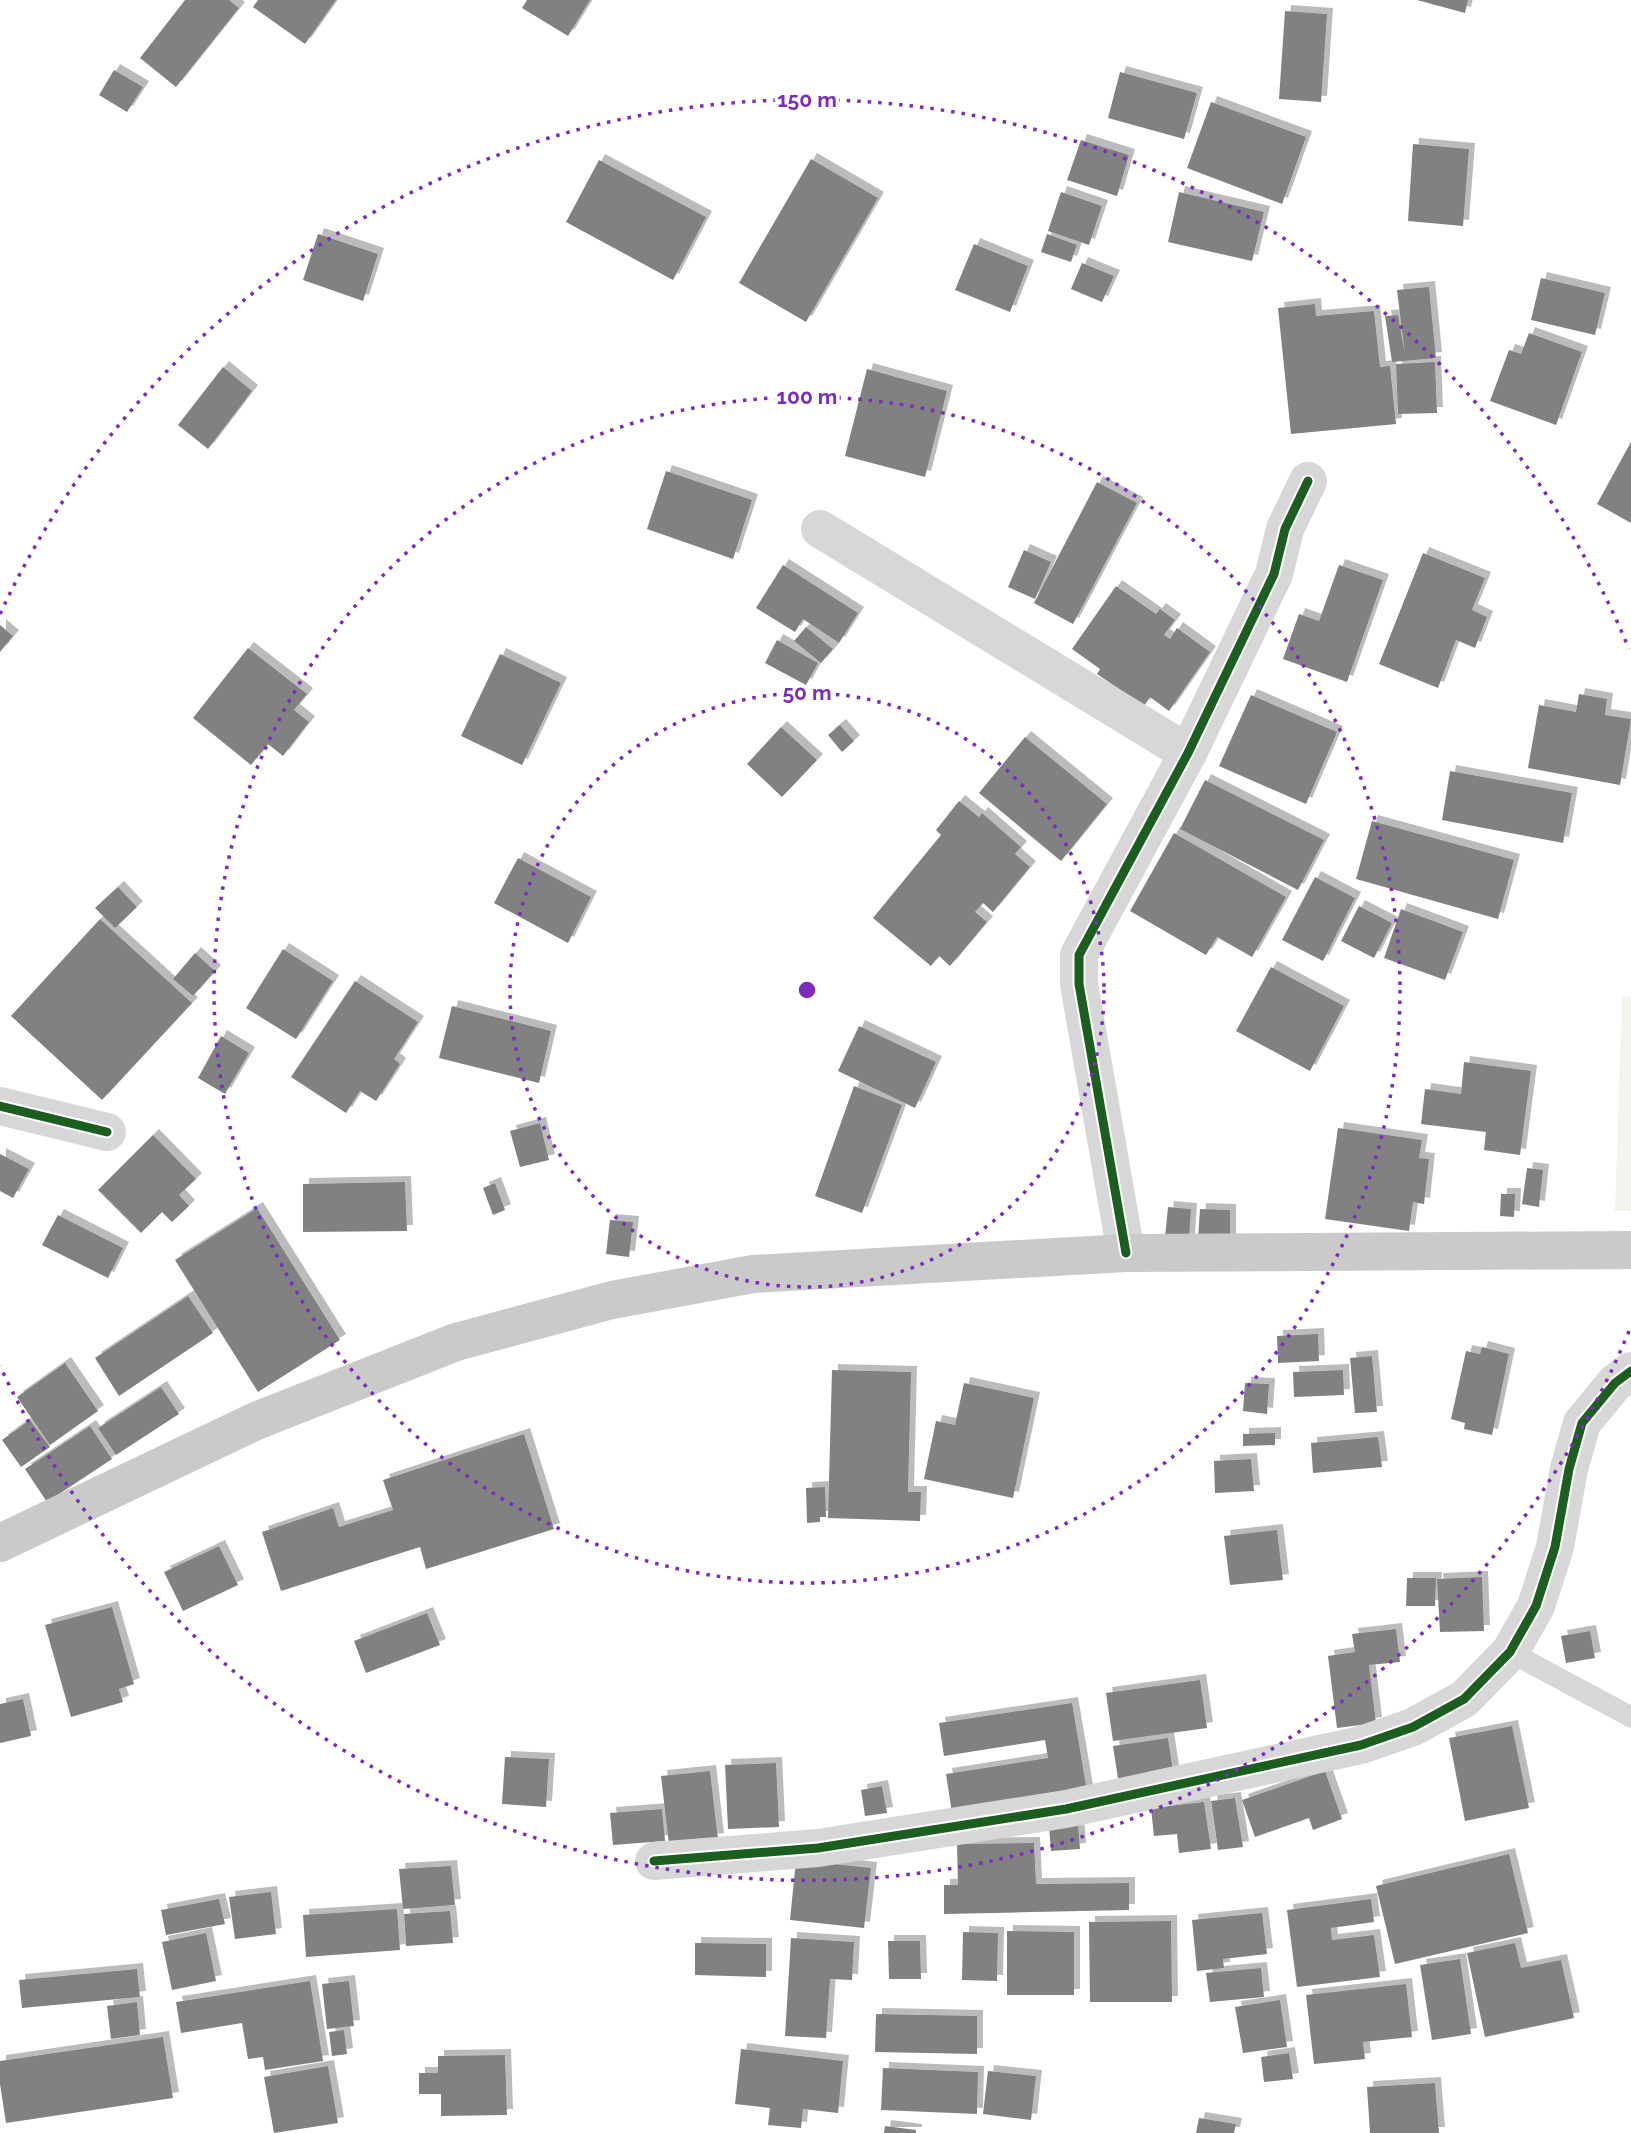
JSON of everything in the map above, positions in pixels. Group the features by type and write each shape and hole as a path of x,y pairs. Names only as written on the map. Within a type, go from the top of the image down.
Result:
{"main road":[{"path":"0,1544 269,1416 456,1342 612,1300 753,1274 1126,1254 1631,1250"}],"street":[{"path":"1126,1254 1079,984 1079,955 1188,753 1273,573 1285,529 1308,481"},
{"path":"820,529 1188,753"},
{"path":"0,1106 107,1132"},
{"path":"654,1861 818,1848 1066,1809 1361,1745 1413,1727 1464,1699 1510,1652 1540,1595 1555,1547 1569,1469 1582,1423 1615,1383 1631,1371"}],"lane":[{"path":"1510,1652 1631,1717"}],"shaded area":[{"path":"1622,996 1631,997 1631,1211 1615,1211"}],"building":[{"path":"185,0 229,0 239,8 176,87 140,58"},
{"path":"258,0 336,0 305,44 253,7"},
{"path":"527,0 590,0 568,36 522,8"},
{"path":"1417,0 1468,0 1465,13"},
{"path":"1285,11 1327,14 1321,102 1279,99"},
{"path":"114,70 143,87 127,112 99,95"},
{"path":"1120,72 1197,93 1184,139 1108,118"},
{"path":"1211,102 1306,137 1282,204 1187,168"},
{"path":"1081,140 1129,155 1117,196 1067,180"},
{"path":"1413,144 1469,149 1463,226 1408,221"},
{"path":"811,159 878,198 806,322 739,283"},
{"path":"599,160 706,217 673,280 566,222"},
{"path":"1061,192 1102,206 1089,245 1048,231"},
{"path":"1179,192 1264,212 1252,261 1168,242"},
{"path":"318,234 378,254 363,301 303,280"},
{"path":"1047,234 1077,245 1071,262 1041,252"},
{"path":"974,244 1028,266 1010,312 955,290"},
{"path":"1082,263 1114,276 1102,302 1071,289"},
{"path":"1541,278 1605,293 1595,335 1531,320"},
{"path":"1429,287 1436,358 1392,362 1385,316 1398,315 1405,355 1397,290"},
{"path":"1315,304 1316,316 1374,311 1380,367 1390,366 1396,424 1291,434 1278,308"},
{"path":"1529,333 1582,352 1556,425 1490,401 1509,350 1521,354"},
{"path":"1435,362 1437,413 1398,414 1396,364"},
{"path":"223,367 252,391 208,449 178,425"},
{"path":"867,369 947,391 925,477 845,456"},
{"path":"1631,442 1631,523 1597,504"},
{"path":"666,471 752,500 733,559 647,529"},
{"path":"1097,482 1137,503 1073,624 1034,603"},
{"path":"1024,550 1051,562 1035,599 1008,587"},
{"path":"1423,553 1485,578 1472,610 1487,617 1475,648 1456,640 1438,688 1379,664"},
{"path":"783,565 858,613 839,643 803,619 795,632 756,608"},
{"path":"1339,565 1383,580 1347,682 1283,659 1299,614 1319,621"},
{"path":"1116,586 1156,614 1160,609 1175,620 1164,635 1170,639 1177,628 1210,652 1169,711 1150,697 1144,706 1097,674 1100,669 1072,649"},
{"path":"0,625 13,636 0,652"},
{"path":"806,627 833,649 821,663 794,641"},
{"path":"777,640 818,663 806,685 765,663"},
{"path":"248,648 307,694 294,710 309,722 283,756 268,744 251,765 193,718"},
{"path":"500,654 561,683 522,765 461,736"},
{"path":"1579,694 1607,699 1605,715 1631,719 1620,785 1528,768 1539,705 1576,712"},
{"path":"1251,695 1337,732 1306,804 1219,766"},
{"path":"840,725 854,741 842,752 828,735"},
{"path":"781,727 817,760 782,797 747,764"},
{"path":"1025,737 1107,804 1061,861 979,793"},
{"path":"1450,771 1572,793 1563,843 1442,820"},
{"path":"1205,780 1324,840 1298,890 1180,829"},
{"path":"959,801 979,817 982,813 1021,847 1015,854 1030,867 993,912 983,903 975,912 987,922 950,966 939,956 931,966 873,918 941,835 936,830"},
{"path":"1372,821 1514,860 1498,919 1356,879"},
{"path":"1174,833 1286,897 1252,957 1217,937 1206,955 1130,911"},
{"path":"518,858 591,897 568,943 494,903"},
{"path":"1315,877 1355,898 1323,961 1282,940"},
{"path":"118,887 137,907 115,928 95,908"},
{"path":"1359,906 1392,923 1374,958 1341,941"},
{"path":"1401,909 1463,932 1445,980 1384,958"},
{"path":"100,919 192,1003 102,1100 11,1016"},
{"path":"283,949 333,981 296,1039 246,1008"},
{"path":"195,953 215,971 193,996 173,979"},
{"path":"1271,967 1344,1006 1310,1071 1236,1031"},
{"path":"355,981 418,1022 394,1059 400,1064 376,1101 360,1091 346,1113 291,1077"},
{"path":"452,1006 551,1031 539,1083 439,1058"},
{"path":"859,1026 936,1062 915,1108 838,1071"},
{"path":"221,1036 249,1053 225,1094 198,1078"},
{"path":"1464,1062 1531,1071 1520,1155 1484,1150 1486,1132 1421,1124 1425,1089 1461,1094"},
{"path":"854,1086 902,1105 862,1213 815,1196"},
{"path":"540,1123 549,1160 520,1167 510,1131"},
{"path":"1338,1128 1422,1140 1419,1158 1429,1159 1424,1204 1413,1202 1409,1231 1325,1219"},
{"path":"153,1135 196,1179 179,1195 189,1206 172,1222 162,1212 141,1233 98,1190"},
{"path":"0,1154 29,1169 13,1198 0,1191"},
{"path":"1527,1168 1543,1170 1539,1207 1522,1204"},
{"path":"405,1182 407,1231 303,1232 303,1184"},
{"path":"495,1183 505,1210 493,1215 483,1188"},
{"path":"1501,1194 1515,1194 1514,1217 1500,1216"},
{"path":"1168,1207 1191,1209 1189,1240 1165,1238"},
{"path":"257,1208 340,1340 258,1392 175,1260"},
{"path":"1200,1209 1230,1210 1230,1240 1198,1239"},
{"path":"58,1215 123,1248 108,1278 42,1245"},
{"path":"610,1220 633,1222 629,1257 606,1254"},
{"path":"188,1296 213,1333 119,1396 95,1358"},
{"path":"1318,1334 1319,1361 1278,1363 1277,1336"},
{"path":"1482,1347 1509,1354 1492,1435 1464,1429 1465,1423 1451,1419 1466,1351 1480,1354"},
{"path":"1372,1356 1377,1412 1355,1413 1350,1358"},
{"path":"65,1363 98,1411 50,1445 17,1397"},
{"path":"832,1370 911,1372 908,1492 921,1492 920,1521 828,1518"},
{"path":"1343,1370 1344,1395 1294,1397 1293,1372"},
{"path":"964,1383 1034,1398 1013,1498 924,1479 936,1421 955,1425"},
{"path":"1245,1383 1269,1384 1267,1414 1243,1411"},
{"path":"161,1387 179,1414 116,1455 98,1428"},
{"path":"30,1420 50,1447 21,1467 2,1440"},
{"path":"90,1426 112,1459 47,1502 25,1469"},
{"path":"1275,1433 1275,1445 1243,1446 1243,1434"},
{"path":"524,1434 554,1529 426,1569 420,1547 281,1591 262,1532 333,1508 339,1527 393,1510 383,1480"},
{"path":"1378,1437 1382,1467 1313,1473 1311,1443"},
{"path":"1251,1459 1254,1491 1215,1493 1214,1461"},
{"path":"825,1487 826,1517 820,1517 820,1522 807,1523 806,1488"},
{"path":"1277,1530 1283,1580 1230,1585 1224,1536"},
{"path":"219,1546 238,1585 183,1611 164,1572"},
{"path":"1482,1577 1484,1631 1440,1632 1437,1579"},
{"path":"1407,1578 1436,1578 1435,1606 1406,1606"},
{"path":"112,1607 134,1684 119,1689 123,1702 71,1717 45,1625"},
{"path":"427,1613 440,1645 366,1673 354,1641"},
{"path":"1396,1629 1400,1662 1369,1665 1376,1723 1337,1728 1328,1656 1355,1652 1352,1634"},
{"path":"1590,1631 1595,1658 1566,1663 1561,1636"},
{"path":"1200,1680 1207,1728 1113,1741 1106,1693"},
{"path":"23,1699 31,1736 0,1743 0,1704"},
{"path":"1072,1703 1087,1791 952,1813 946,1774 1048,1758 1045,1740 944,1756 939,1723"},
{"path":"1512,1726 1529,1808 1465,1821 1449,1738"},
{"path":"1168,1738 1174,1778 1119,1785 1113,1746"},
{"path":"505,1757 549,1759 546,1807 502,1804"},
{"path":"776,1763 779,1827 728,1829 725,1765"},
{"path":"710,1771 718,1839 669,1845 661,1776"},
{"path":"1325,1771 1342,1819 1313,1830 1309,1818 1255,1837 1242,1800"},
{"path":"882,1786 887,1813 865,1816 861,1790"},
{"path":"1235,1798 1243,1847 1218,1850 1211,1801"},
{"path":"1204,1802 1211,1849 1179,1853 1177,1834 1154,1836 1151,1808"},
{"path":"662,1809 665,1841 613,1845 610,1813"},
{"path":"1078,1824 1080,1849 1051,1851 1049,1826"},
{"path":"1034,1843 1036,1884 1129,1883 1129,1910 944,1914 944,1885 958,1885 957,1844"},
{"path":"1509,1854 1528,1933 1395,1964 1376,1886"},
{"path":"796,1860 871,1868 864,1928 790,1920"},
{"path":"451,1866 455,1905 403,1909 399,1869"},
{"path":"271,1892 276,1934 235,1939 229,1897"},
{"path":"219,1899 225,1924 166,1935 161,1910"},
{"path":"1371,1899 1374,1922 1331,1928 1332,1940 1374,1935 1380,1977 1297,1987 1287,1910"},
{"path":"397,1909 400,1950 306,1957 303,1915"},
{"path":"450,1911 453,1943 406,1946 404,1914"},
{"path":"1262,1913 1267,1954 1223,1959 1224,1968 1197,1971 1192,1920"},
{"path":"1171,1921 1172,2002 1090,2002 1089,1922"},
{"path":"1007,1931 1074,1932 1074,1995 1007,1995"},
{"path":"963,1932 998,1933 997,1981 962,1980"},
{"path":"206,1933 216,1981 172,1990 162,1942"},
{"path":"791,1938 854,1942 852,1980 830,1979 826,2038 785,2036"},
{"path":"888,1941 920,1941 921,1979 889,1979"},
{"path":"695,1943 766,1944 766,1977 695,1975"},
{"path":"1515,1943 1521,1968 1561,1960 1574,2018 1485,2037 1467,1953"},
{"path":"1460,1959 1471,2034 1432,2040 1420,1965"},
{"path":"1261,1968 1264,1997 1210,2002 1206,1973"},
{"path":"137,1969 140,1997 22,2008 19,1980"},
{"path":"310,1981 323,2061 265,2070 263,2057 248,2059 242,2023 181,2033 176,2002"},
{"path":"349,1981 354,2026 327,2029 322,1984"},
{"path":"1406,1984 1412,2037 1363,2042 1365,2059 1314,2064 1306,1995"},
{"path":"1280,2000 1287,2047 1243,2053 1235,2007"},
{"path":"137,2002 140,2035 111,2039 107,2006"},
{"path":"876,2014 977,2016 977,2054 875,2052"},
{"path":"344,2030 347,2054 332,2056 329,2032"},
{"path":"163,2037 173,2098 6,2123 0,2084 0,2061"},
{"path":"741,2049 843,2061 838,2113 803,2109 801,2128 768,2125 770,2108 735,2104"},
{"path":"1289,2053 1293,2079 1264,2082 1261,2057"},
{"path":"505,2055 507,2115 441,2116 441,2094 419,2094 419,2073 438,2073 438,2056"},
{"path":"328,2066 338,2123 274,2133 264,2077"},
{"path":"883,2068 978,2072 977,2114 881,2110"},
{"path":"988,2071 1036,2076 1031,2120 983,2114"},
{"path":"1435,2083 1439,2133 1370,2133 1367,2087"},
{"path":"1199,2118 1236,2124 1234,2133 1196,2133"},
{"path":"885,2126 916,2130 916,2133 884,2133"}],"cycle path":[{"path":"1126,1253 1079,984 1079,955 1188,753 1274,574 1285,529 1308,481"},
{"path":"0,1106 107,1132"},
{"path":"654,1861 818,1848 1066,1809 1361,1745 1413,1727 1464,1699 1510,1652 1536,1606 1555,1547 1569,1469 1582,1423 1615,1383 1631,1371"}]}
